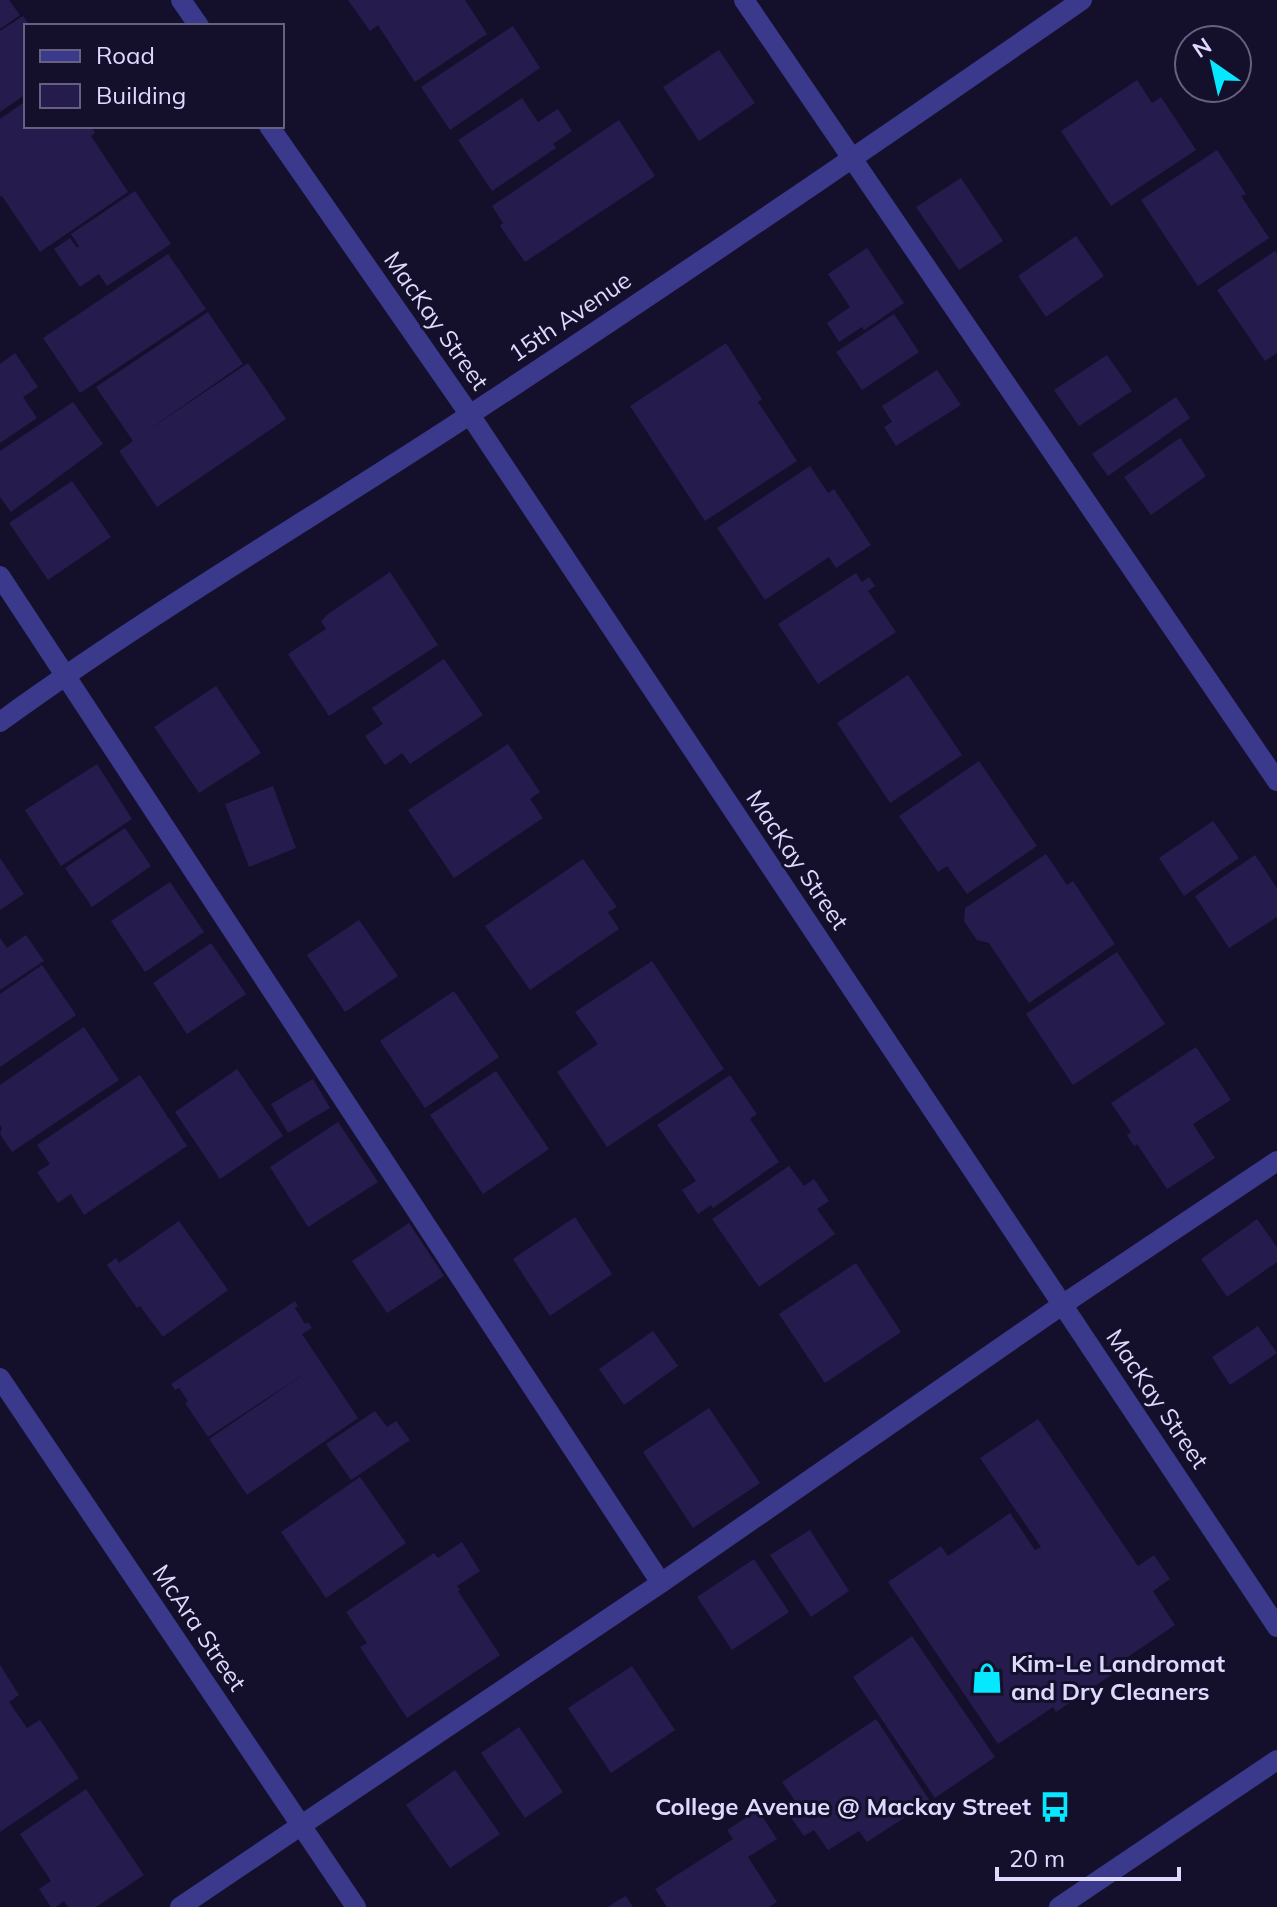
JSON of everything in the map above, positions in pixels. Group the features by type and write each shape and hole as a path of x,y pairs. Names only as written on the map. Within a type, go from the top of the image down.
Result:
{"street":[{"path":"181,0 198,24"},
{"path":"744,0 1277,781"},
{"name":"15th Avenue","path":"0,722 66,674 470,415 854,158 1082,0"},
{"name":"MacKay Street","path":"270,128 470,415 1277,1627"},
{"path":"0,576 661,1583"},
{"path":"180,1907 661,1583 1062,1305 1277,1161"},
{"name":"McAra Street","path":"0,1378 356,1907"},
{"path":"1059,1907 1277,1760"}],"building":[{"path":"0,0 9,0 20,15 0,29"},
{"path":"348,0 465,0 487,34 415,82 378,25 370,31"},
{"path":"23,16 29,24 24,24 24,95 0,112 0,31"},
{"path":"513,26 540,68 450,130 421,87"},
{"path":"719,50 755,103 699,141 663,87"},
{"path":"1137,80 1152,103 1161,97 1196,150 1111,206 1061,131"},
{"path":"522,98 538,122 558,109 572,131 553,144 556,148 492,191 458,140"},
{"path":"24,102 24,128 94,128 95,133 91,136 128,192 40,252 0,197 0,119"},
{"path":"619,120 655,176 525,262 500,226 503,223 492,206"},
{"path":"1217,150 1246,194 1241,196 1269,238 1198,286 1141,200"},
{"path":"961,178 1003,241 959,270 916,207"},
{"path":"135,191 171,244 107,286 99,274 80,287 54,249 70,238 77,248 79,246 71,234"},
{"path":"1076,236 1104,276 1046,317 1018,276"},
{"path":"867,248 904,303 864,330 862,327 839,342 827,323 850,307 828,274"},
{"path":"1275,251 1277,353 1265,361 1217,290"},
{"path":"168,254 206,309 80,393 43,338"},
{"path":"208,312 243,364 147,431 248,363 286,419 157,507 119,451 133,441 96,387"},
{"path":"894,314 919,352 862,390 836,352"},
{"path":"726,343 762,399 758,402 797,461 705,521 630,406"},
{"path":"15,353 38,387 23,397 37,418 0,443 0,364"},
{"path":"1107,355 1132,391 1079,426 1054,390"},
{"path":"937,370 961,405 896,446 884,427 892,422 882,406"},
{"path":"1176,397 1190,418 1108,476 1092,454"},
{"path":"73,402 103,444 11,512 0,497 0,451"},
{"path":"1180,438 1206,476 1151,515 1124,477"},
{"path":"810,466 828,493 834,489 871,545 836,568 829,557 765,600 717,528"},
{"path":"72,481 111,537 48,580 9,523"},
{"path":"390,572 438,645 329,716 288,654 326,629 321,621 328,614"},
{"path":"856,573 862,582 869,577 875,586 868,591 896,632 818,684 778,624"},
{"path":"444,659 483,715 410,764 402,753 385,765 365,736 383,724 372,708"},
{"path":"908,675 962,755 890,803 837,723"},
{"path":"216,686 261,753 199,793 154,727"},
{"path":"508,744 540,792 530,799 543,818 454,878 408,810"},
{"path":"979,761 1037,846 967,894 947,866 938,872 899,816"},
{"path":"97,764 132,819 61,866 25,810"},
{"path":"273,786 296,848 249,867 225,804"},
{"path":"1213,821 1239,858 1184,896 1159,858"},
{"path":"125,828 151,866 92,907 65,868"},
{"path":"1046,854 1067,885 1073,881 1115,944 1029,1003 989,943 977,940 964,921 965,908"},
{"path":"1255,855 1277,888 1277,917 1229,948 1195,896"},
{"path":"0,858 24,894 0,910"},
{"path":"583,859 617,907 608,912 619,929 530,990 485,926"},
{"path":"170,882 204,932 145,972 111,921"},
{"path":"359,920 398,976 345,1012 307,955"},
{"path":"26,935 44,961 0,990 0,938 7,948"},
{"path":"211,943 246,994 187,1034 153,983"},
{"path":"1117,952 1165,1024 1073,1085 1026,1014"},
{"path":"652,961 724,1069 607,1147 557,1072 598,1044 575,1012"},
{"path":"42,965 76,1015 0,1067 0,994"},
{"path":"454,991 499,1057 425,1108 380,1041"},
{"path":"84,1027 119,1080 12,1152 0,1134 0,1085"},
{"path":"1196,1047 1231,1100 1193,1124 1215,1158 1167,1189 1137,1144 1134,1146 1127,1135 1131,1132 1111,1103"},
{"path":"237,1069 283,1136 220,1179 175,1112"},
{"path":"496,1071 549,1149 483,1194 430,1115"},
{"path":"140,1075 187,1146 84,1215 71,1194 58,1203 37,1172 50,1164 37,1145"},
{"path":"730,1075 757,1114 750,1119 779,1162 713,1208 711,1205 698,1214 682,1190 696,1181 657,1125"},
{"path":"313,1079 330,1108 288,1133 271,1104"},
{"path":"338,1122 378,1182 308,1227 270,1167"},
{"path":"789,1166 804,1186 814,1179 829,1201 817,1209 835,1234 759,1287 712,1219"},
{"path":"575,1217 612,1274 550,1316 513,1259"},
{"path":"1257,1219 1277,1247 1277,1262 1227,1297 1201,1259"},
{"path":"179,1221 228,1290 163,1337 140,1306 137,1308 107,1265 116,1258 119,1263"},
{"path":"409,1223 444,1276 387,1313 352,1261"},
{"path":"856,1263 901,1332 825,1383 779,1314"},
{"path":"295,1301 298,1306 295,1308 305,1324 308,1322 312,1328 302,1334 358,1418 247,1495 209,1439 307,1372 208,1437 185,1403 188,1401 179,1388 175,1390 171,1384"},
{"path":"1258,1326 1277,1353 1230,1385 1212,1357"},
{"path":"653,1331 678,1366 624,1405 599,1369"},
{"path":"709,1408 760,1483 693,1528 643,1452"},
{"path":"375,1411 387,1427 396,1421 410,1440 351,1480 326,1444"},
{"path":"1038,1419 1138,1566 1154,1555 1170,1579 1153,1591 1175,1625 1113,1667 1116,1672 1056,1712 1053,1707 998,1744 888,1582 941,1546 948,1556 1010,1513 1035,1550 1041,1547 980,1458"},
{"path":"360,1477 406,1543 326,1598 281,1532"},
{"path":"810,1530 849,1591 811,1617 770,1555"},
{"path":"462,1542 480,1571 457,1586 458,1591 500,1655 407,1718 360,1647 367,1643 346,1612 434,1553 438,1558"},
{"path":"754,1559 789,1612 732,1650 697,1597"},
{"path":"912,1636 995,1757 935,1798 853,1677"},
{"path":"0,1665 19,1695 9,1702 27,1728 40,1720 79,1778 0,1832"},
{"path":"632,1666 675,1730 611,1773 568,1708"},
{"path":"876,1719 930,1801 867,1842 859,1831 828,1850 814,1830 804,1836 787,1812 798,1805 782,1782"},
{"path":"519,1727 563,1792 525,1818 481,1753"},
{"path":"455,1770 500,1834 450,1868 406,1805"},
{"path":"86,1789 144,1875 96,1907 68,1907 64,1901 51,1907 39,1889 51,1881 20,1834"},
{"path":"758,1810 777,1839 748,1857 777,1902 769,1907 667,1907 655,1889 733,1839 727,1830"},
{"path":"626,1896 633,1907 608,1907 620,1899"}],"place":[{"name":"Kim-Le Landromat and Dry Cleaners","path":"987,1678"},
{"name":"College Avenue @ Mackay Street","path":"1055,1807"}]}
